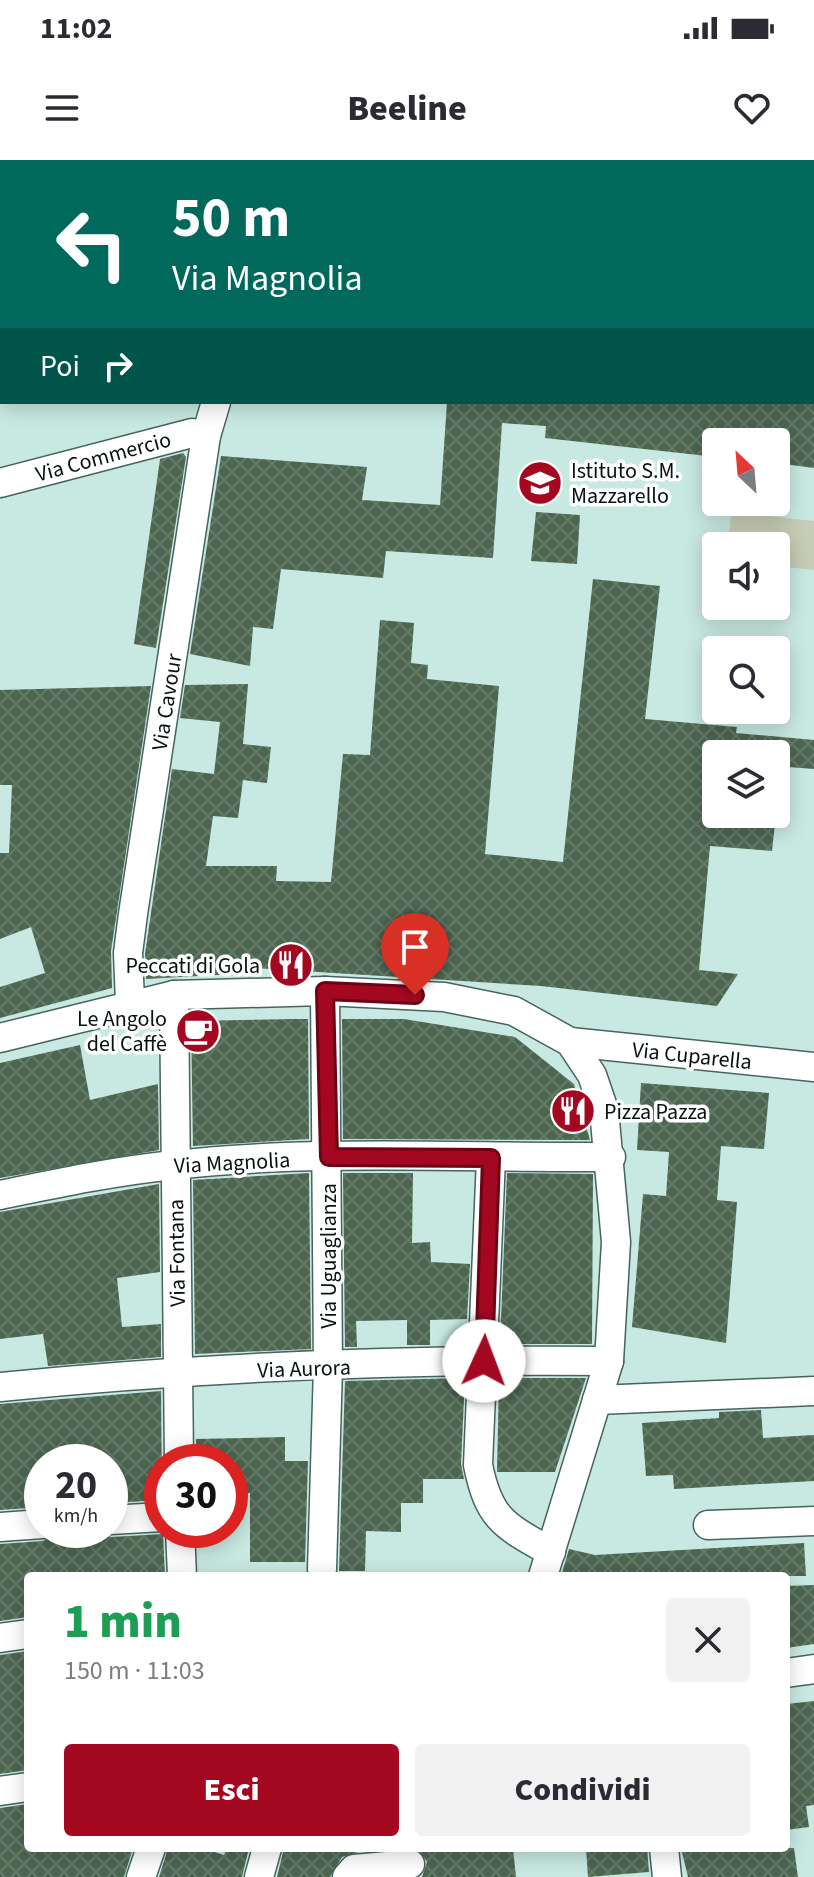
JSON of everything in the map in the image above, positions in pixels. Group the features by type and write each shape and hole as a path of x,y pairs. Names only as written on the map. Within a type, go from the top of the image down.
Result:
{"street":[{"name":"Via Cavour","path":"130,1003 128,953 133,914 206,436 215,404"},
{"name":"Via Commercio","path":"0,483 192,433 206,436"},
{"path":"0,1038 130,1003 174,995 325,991 444,997 514,1011 570,1042 592,1075 604,1110 611,1157 616,1242 609,1361 547,1564 504,1525 484,1496 478,1465 491,1158"},
{"name":"Via Uguaglianza","path":"322,1569 328,1367 329,1157 325,991"},
{"name":"Via Fontana","path":"174,995 179,1444"},
{"name":"Via Cuparella","path":"570,1042 814,1067"},
{"name":"Via Magnolia","path":"0,1195 91,1176 175,1164 329,1157 611,1157"},
{"name":"Via Aurora","path":"0,1387 178,1373 484,1361 609,1361"},
{"path":"597,1400 814,1391"},
{"path":"708,1525 814,1521"},
{"path":"0,1527 24,1525"},
{"path":"181,1548 182,1572"},
{"path":"0,1638 24,1635"},
{"path":"790,1672 814,1669"},
{"path":"0,1791 24,1788"},
{"path":"141,1877 150,1852"},
{"path":"259,1877 266,1852"},
{"path":"664,1852 667,1877"},
{"path":"347,1877 354,1869 410,1863"}],"green space":[{"path":"731,516 814,521 814,570 790,567 790,532 729,532"}],"building":[{"path":"447,404 814,404 814,468 790,465 790,428 702,428 702,455 545,438 546,426 502,423 493,558 386,551 383,578 281,569 273,629 253,627 250,666 190,654 221,456 367,467 362,500 440,505"},
{"path":"183,453 186,457 156,648 134,644 160,459"},
{"path":"536,512 580,515 577,564 531,561"},
{"path":"593,579 660,586 645,719 737,727 736,733 814,740 814,769 790,767 790,740 702,740 702,828 774,828 772,851 710,846 699,970 738,974 717,1006 541,986 252,968 251,973 146,979 145,954 172,769 214,774 220,722 180,718 185,685 248,684 243,744 271,747 267,783 243,780 238,818 213,816 206,866 277,866 276,881 331,882 343,754 370,755 380,620 414,623 411,663 428,665 427,679 499,686 485,854 563,862"},
{"path":"151,686 111,951 112,988 0,1018 0,987 45,973 31,927 0,939 0,853 9,853 12,785 0,785 0,690"},
{"path":"308,1019 309,1139 193,1146 191,1021"},
{"path":"342,1019 404,1019 515,1037 574,1084 590,1140 343,1139"},
{"path":"80,1045 90,1100 158,1084 159,1150 0,1178 0,1063"},
{"path":"641,1083 769,1093 764,1149 721,1146 717,1200 737,1202 726,1343 632,1327 643,1194 666,1196 669,1152 637,1150"},
{"path":"309,1173 311,1349 195,1354 193,1180"},
{"path":"343,1173 413,1173 412,1243 430,1242 431,1262 470,1264 467,1319 430,1320 430,1345 407,1345 407,1320 356,1321 357,1347 345,1347"},
{"path":"507,1173 593,1174 592,1344 500,1344"},
{"path":"159,1184 160,1272 117,1278 122,1327 161,1324 161,1357 48,1366 43,1334 0,1339 0,1212"},
{"path":"465,1378 461,1464 464,1479 423,1479 423,1503 401,1503 401,1532 366,1531 365,1571 339,1571 345,1381"},
{"path":"499,1378 586,1378 555,1472 497,1472"},
{"path":"161,1391 161,1444 144,1444 144,1501 128,1502 128,1444 24,1444 24,1508 0,1510 0,1404"},
{"path":"761,1410 763,1438 814,1435 814,1481 674,1489 673,1475 646,1476 642,1423 719,1418 719,1412"},
{"path":"285,1437 285,1461 308,1461 305,1562 250,1562 248,1444 196,1444 196,1439"},
{"path":"144,1535 144,1548 164,1548 165,1572 24,1572 24,1618 0,1621 0,1544 24,1542 24,1548 128,1548 128,1536"},
{"path":"804,1543 806,1576 790,1576 790,1572 562,1572 569,1549 595,1555"},
{"path":"814,1585 814,1644 790,1647 790,1586"},
{"path":"24,1652 24,1771 0,1774 0,1655"},
{"path":"814,1701 814,1805 806,1806 809,1827 790,1829 790,1704"},
{"path":"24,1805 24,1852 132,1852 124,1877 0,1877 0,1808"},
{"path":"790,1848 794,1848 798,1877 688,1877 682,1852 790,1852"},
{"path":"167,1852 215,1852 224,1855 225,1852 248,1852 242,1877 159,1877"},
{"path":"283,1852 358,1852 342,1857 330,1877 277,1877"},
{"path":"421,1852 513,1852 516,1877 422,1877 427,1862"},
{"path":"586,1852 647,1852 649,1872 588,1877"}],"place":[{"name":"Istituto S.M. Mazzarello","path":"540,483"},
{"name":"Peccati di Gola","path":"291,965"},
{"name":"Le Angolo del Caffè","path":"198,1031"},
{"name":"Pizza Pazza","path":"573,1111"}],"route":[{"path":"415,995 325,991 329,1157 491,1158 484,1361"}]}
